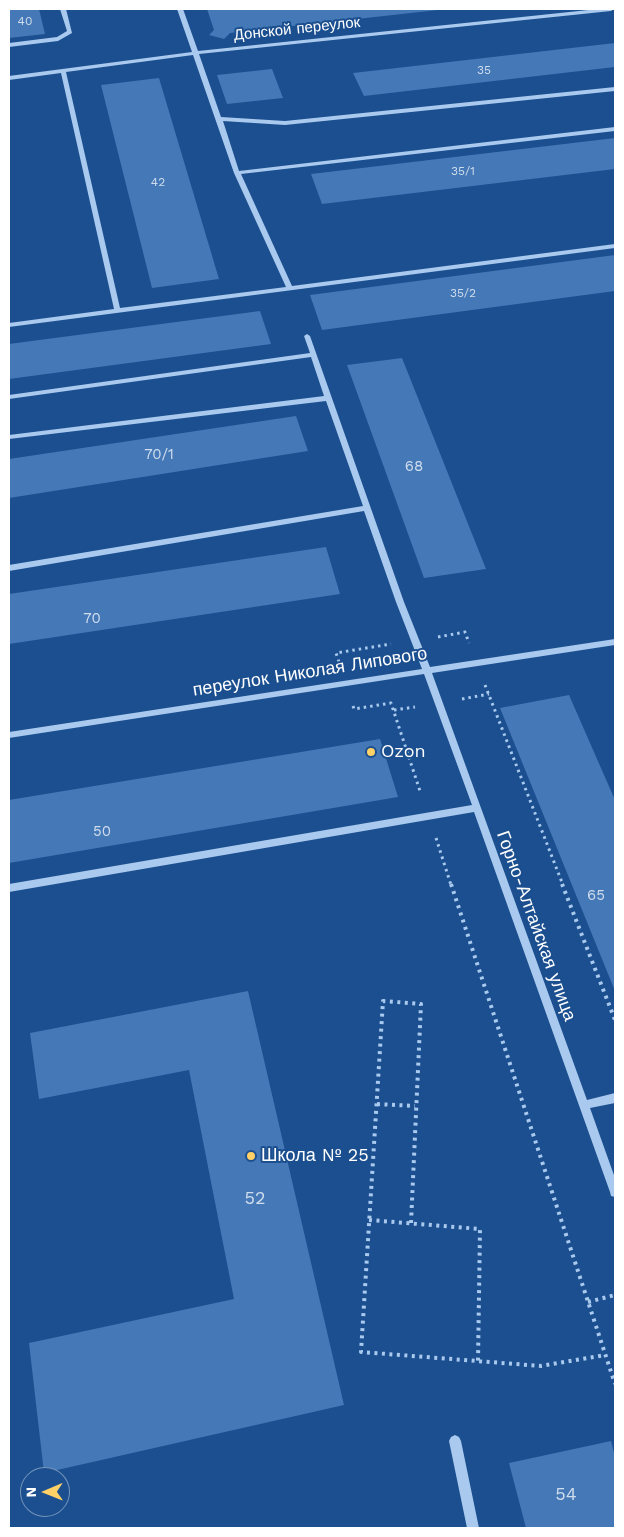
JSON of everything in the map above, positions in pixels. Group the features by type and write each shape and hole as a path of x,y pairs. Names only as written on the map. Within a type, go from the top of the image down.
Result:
{"street":[{"path":"9,45 58,39 70,32 63,9"},
{"path":"180,9 237,173 290,288"},
{"name":"Донской переулок","path":"9,78 195,53 611,9"},
{"path":"63,72 117,310"},
{"path":"219,120 285,123 615,89"},
{"path":"237,173 615,129"},
{"path":"9,325 615,246"},
{"path":"9,397 313,355"},
{"path":"9,568 367,508"},
{"name":"переулок Николая Липового","path":"9,735 615,642"},
{"name":"Горно-Алтайская улица","path":"427,671 615,1192"},
{"path":"9,888 476,808"},
{"path":"584,1105 615,1098"},
{"path":"455,1441 473,1528"}],"lane":[{"path":"307,336 400,602 427,671"},
{"path":"9,437 328,398"}],"path":[{"path":"430,638 465,632 470,646"},
{"path":"339,662 336,653 394,644"},
{"path":"484,682 615,1020"},
{"path":"454,700 489,694"},
{"path":"353,706 354,709 391,703 394,710 615,1384"},
{"path":"394,710 422,705"},
{"path":"411,1223 421,1004 383,1001 361,1352 541,1366 605,1355"},
{"path":"376,1104 416,1106"},
{"path":"369,1220 480,1228 478,1361"},
{"path":"588,1302 615,1295"}],"building":[{"path":"9,9 39,9 45,34 9,38"},
{"path":"207,9 438,10 230,33 224,39 209,35 214,30"},
{"path":"615,43 615,67 364,96 353,73"},
{"path":"272,69 283,98 227,104 217,75"},
{"path":"159,78 219,279 152,288 101,85"},
{"path":"615,138 615,169 322,204 311,174"},
{"path":"615,255 615,291 322,330 310,295"},
{"path":"260,311 271,344 9,379 9,344"},
{"path":"402,358 486,569 424,578 347,365"},
{"path":"296,416 308,451 9,498 9,459"},
{"path":"326,547 340,594 9,644 9,594"},
{"path":"569,695 615,800 615,991 500,708"},
{"path":"380,739 398,797 9,863 9,800"},
{"path":"248,991 344,1405 70,1467 43,1467 29,1343 234,1299 189,1070 39,1099 30,1033"},
{"path":"611,1441 615,1457 615,1528 526,1528 509,1463"}],"place":[{"name":"Ozon","path":"371,752"},
{"name":"Школа № 25","path":"251,1156"}]}
